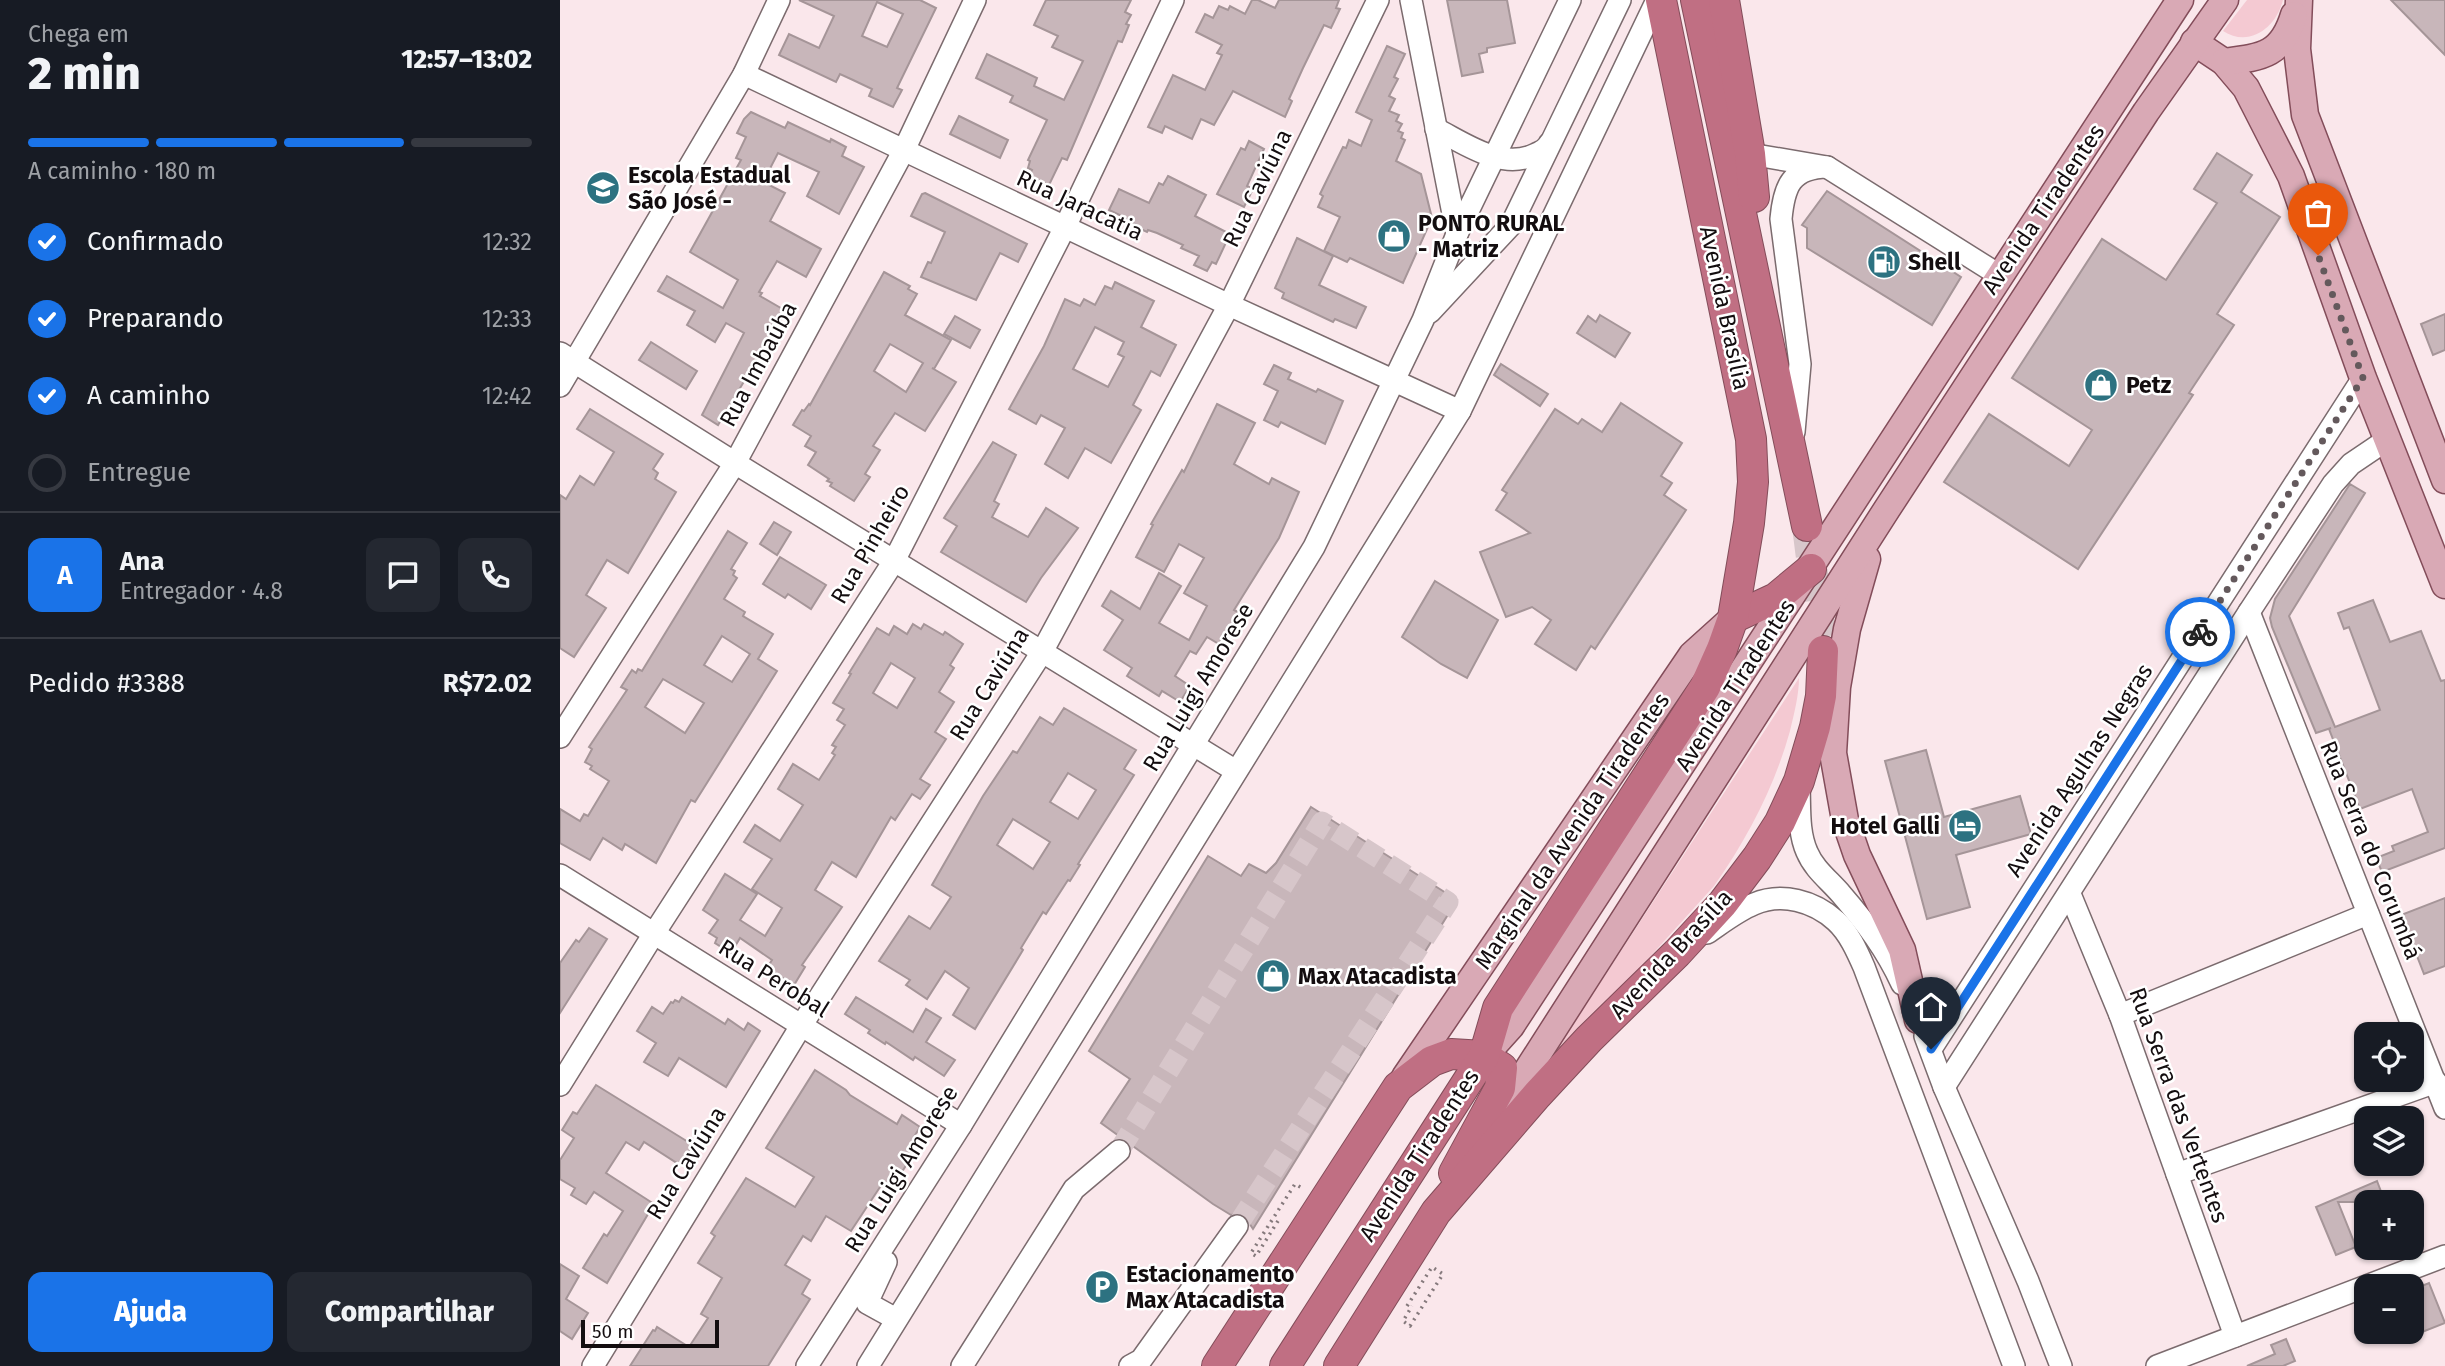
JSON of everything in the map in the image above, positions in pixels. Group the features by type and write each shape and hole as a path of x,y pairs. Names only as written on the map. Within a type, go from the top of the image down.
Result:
{"highway":[{"name":"Avenida Brasília","path":"1484,1055 1498,1008 1705,687 1723,649 1733,618 1749,523 1753,482 1751,439 1659,0"},
{"name":"Avenida Brasília","path":"1696,0 1807,526"},
{"path":"1724,0 1750,154 1767,334"},
{"path":"1733,618 1776,598 1811,569"},
{"name":"Avenida Brasília","path":"1436,1212 1589,1039 1678,953 1723,903 1756,858 1780,822 1799,781 1821,696 1823,651"},
{"path":"1215,1365 1398,1087 1432,1060 1451,1054 1484,1055 1502,1068 1500,1088 1444,1191 1436,1212"},
{"name":"Avenida Tiradentes","path":"1285,1366 1484,1055"},
{"name":"Avenida Tiradentes","path":"1350,1358 1377,1306 1436,1212"}],"main road":[{"name":"Avenida Tiradentes","path":"1484,1055 1511,1026 2180,0"},
{"path":"2193,0 2187,14 2187,27 2194,42 2224,62 2246,88 2291,176 2363,378 2445,585"},
{"name":"Avenida Tiradentes","path":"1436,1212 1883,514 2194,42 2225,0"},
{"path":"2224,62 2260,56 2275,48 2286,37 2299,0"},
{"path":"2299,0 2297,49 2305,115 2445,480"},
{"path":"2318,255 2333,254 2340,257 2387,328"},
{"path":"2388,439 2425,425"},
{"path":"1888,445 1877,481 1883,514 1855,596 1847,629 1837,687 1833,753 1845,820 1857,855 1902,950 1918,1020"},
{"name":"Marginal da Avenida Tiradentes","path":"1398,1087 1692,655 1733,618"}],"street":[{"path":"560,386 567,358 744,74 779,0"},
{"name":"Rua Imbaúba","path":"560,737 734,463 904,150 975,0"},
{"name":"Rua Pinheiro","path":"560,1085 653,935 894,561 1065,227 1173,0"},
{"name":"Rua Caviúna","path":"593,1366 801,1026 1042,652 1230,305 1378,0"},
{"path":"1411,0 1457,234"},
{"name":"Rua Luigi Amorese","path":"807,1366 961,1125 1314,547 1423,320 1457,234 1570,0"},
{"path":"1423,320 1511,225 1620,0"},
{"path":"868,1366 1460,411 1659,0"},
{"name":"Rua Jaracatia","path":"744,74 1393,382 1460,411"},
{"path":"1436,129 1494,157 1511,161 1529,158 1547,149 1556,133"},
{"path":"1750,154 1828,167 1999,275"},
{"path":"1793,452 1800,364 1781,219 1783,195 1795,177 1811,167 1828,167"},
{"path":"567,358 1236,771"},
{"name":"Avenida Agulhas Negras","path":"1931,1049 2363,378"},
{"path":"1944,1087 2333,484 2351,464 2388,439"},
{"name":"Rua Serra do Corumbá","path":"2249,612 2445,1108"},
{"path":"2114,765 2141,782"},
{"path":"1799,781 1800,820 1806,852 1887,952 1931,1049 1944,1087 2028,1281 2060,1366"},
{"name":"Rua Perobal","path":"560,875 961,1125"},
{"name":"Rua Serra das Vertentes","path":"2070,894 2120,1015 2235,1336"},
{"path":"1678,953 1738,912 1771,899 1802,901 1817,907 1837,922 1852,942 1864,968 2014,1366"},
{"path":"2120,1015 2368,914"},
{"path":"2177,1174 2436,1082"},
{"path":"962,1366 1074,1189 1119,1151"},
{"path":"896,1319 867,1303 913,1199"},
{"path":"1130,1366 1141,1360 1237,1226"},
{"path":"2157,1366 2445,1256"}],"path":[{"path":"1278,1221 1256,1256 1251,1253 1295,1184 1324,1201"},
{"path":"1377,1306 1398,1321 1432,1267 1443,1274 1410,1326 1403,1321 1412,1306"}],"shaded area":[{"path":"2247,0 2283,0 2274,19 2260,32 2242,37 2223,31"},
{"path":"1799,678 1784,752 1759,812 1726,868 1714,886 1533,1086"}],"building":[{"path":"799,0 920,0 936,8 897,88 902,90 893,107 869,96 872,89 840,74 836,82 779,55 789,34 819,48 834,16","holes":["877,2 903,14 887,47 862,36"]},
{"path":"1046,0 1131,0 1125,12 1131,15 1122,42 1118,41 1067,160 1062,158 1049,185 1029,176 1032,170 1028,168 1028,160 1047,120 1010,102 1013,96 976,78 987,54 1037,78 1034,86 1064,100 1083,61 1052,47 1058,36 1034,25"},
{"path":"1252,0 1275,8 1279,0 1339,0 1336,8 1340,9 1331,28 1324,25 1289,99 1292,101 1285,117 1233,91 1214,125 1201,119 1192,139 1165,126 1162,133 1148,127 1173,75 1205,90 1222,55 1217,53 1222,45 1196,32 1205,14 1213,18 1219,6 1228,10 1230,6 1245,14"},
{"path":"1447,0 1507,0 1515,43 1487,48 1487,52 1479,54 1483,72 1462,76"},
{"path":"2391,0 2445,0 2445,55"},
{"path":"1387,46 1405,54 1394,77 1398,79 1389,96 1395,99 1389,111 1399,115 1396,121 1402,124 1398,131 1403,133 1401,138 1405,140 1396,161 1421,174 1432,218 1403,283 1350,258 1347,262 1324,251 1340,217 1318,207 1323,196 1320,194 1343,147 1346,148 1349,140 1361,146 1372,120 1356,112"},
{"path":"751,112 785,128 788,122 830,142 831,139 846,147 842,156 864,167 839,214 807,196 819,172 778,153 763,182 785,193 770,221 821,249 806,277 777,261 759,292 762,293 760,296 786,311 718,425 702,415 744,333 726,323 715,342 687,325 695,311 658,291 667,276 723,308 738,280 690,252 741,160 736,158 746,137 737,133"},
{"path":"959,116 1008,140 1000,158 950,134"},
{"path":"1249,141 1264,149 1247,186 1253,189 1244,207 1217,194 1241,148 1245,150"},
{"path":"2217,153 2252,175 2241,192 2280,217 2217,314 2234,325 2189,393 2193,395 2078,569 1944,482 1989,414 2069,466 2092,430 2012,378 2102,239 2166,280 2217,203 2194,189"},
{"path":"1168,176 1206,195 1195,216 1230,234 1216,264 1212,262 1207,271 1194,265 1199,256 1181,248 1183,245 1134,226 1128,219 1109,210 1119,189 1149,203 1159,183 1163,185"},
{"name":"Shell","path":"1827,191 1961,277 1932,325 1807,248 1807,228 1802,225"},
{"path":"925,193 1027,244 1018,262 1000,253 976,300 921,277 928,262 931,263 945,232 911,216"},
{"path":"1297,238 1333,256 1319,285 1366,307 1356,328 1335,319 1333,322 1282,298 1284,293 1275,288"},
{"path":"884,272 910,286 908,289 917,294 905,315 951,340 934,369 932,368 956,382 925,431 895,413 873,446 880,450 865,474 870,477 854,501 830,486 832,483 827,481 829,479 808,465 816,452 805,446 811,436 793,425 802,410 810,405","holes":["890,344 923,363 906,392 874,371"]},
{"path":"1115,282 1154,301 1141,327 1176,345 1160,376 1151,371 1133,405 1141,410 1111,463 1085,448 1068,478 1045,464 1065,428 1041,415 1036,424 1009,409 1044,346 1065,299 1080,306 1084,299 1095,305 1105,286 1112,289","holes":["1095,327 1124,342 1118,354 1124,357 1108,387 1073,369"]},
{"path":"2445,314 2445,350 2433,355 2421,324"},
{"path":"1600,315 1630,333 1615,357 1577,333 1588,316 1596,322"},
{"path":"955,316 980,330 970,348 944,334"},
{"path":"651,342 697,371 686,389 639,360"},
{"path":"1501,364 1548,394 1540,406 1494,375"},
{"path":"1274,365 1291,373 1288,379 1343,401 1325,444 1281,422 1278,427 1264,420 1278,391 1264,384"},
{"path":"1621,403 1682,443 1661,476 1672,483 1664,495 1686,510 1595,649 1591,646 1576,670 1535,644 1551,620 1532,607 1506,617 1480,552 1530,533 1496,510 1507,493 1502,490 1555,409 1578,424 1582,419 1602,432"},
{"path":"1217,404 1255,423 1234,464 1269,484 1272,478 1299,492 1279,538 1234,610 1246,616 1238,630 1229,625 1219,644 1207,637 1196,654 1190,651 1175,676 1190,686 1180,702 1162,691 1159,696 1127,676 1132,668 1104,650 1123,620 1102,606 1111,591 1140,609 1159,573 1181,586 1159,623 1189,640 1207,606 1184,593 1204,558 1179,544 1164,572 1136,557 1153,525 1151,524 1182,470 1184,472"},
{"path":"590,409 663,454 653,469 658,473 655,479 676,492 628,573 607,560 586,595 606,608 574,657 560,648 560,495 566,499 580,476 594,485 614,452 577,429"},
{"path":"993,442 1016,455 994,501 999,504 992,517 1028,537 1046,508 1078,528 1026,602 941,552 957,526 944,518"},
{"path":"2350,484 2365,493 2289,616 2335,727 2380,710 2349,627 2344,629 2338,613 2373,600 2390,642 2421,631 2441,681 2445,680 2445,848 2382,872 2376,858 2394,851 2392,846 2428,832 2412,789 2360,809 2329,729 2331,728 2316,733 2270,618 2275,599"},
{"path":"774,522 791,532 777,555 760,544"},
{"path":"728,531 747,543 731,569 735,571 733,575 737,578 724,599 745,612 743,616 773,634 758,659 777,671 695,802 691,800 656,863 625,844 622,850 603,838 590,860 560,843 560,809 580,821 584,814 588,816 609,781 590,769 592,766 585,762 592,749 589,747 627,690 621,687 632,670 636,673 638,669 642,671","holes":["722,636 750,654 732,682 704,665","663,679 704,703 685,733 645,707"]},
{"path":"780,557 826,585 811,609 788,594 785,598 763,584"},
{"path":"1435,581 1498,620 1467,678 1402,637"},
{"path":"913,624 921,629 924,624 943,635 945,632 963,644 950,665 954,668 939,692 954,702 935,732 946,739 920,779 930,785 920,799 912,794 895,820 891,817 856,877 832,862 815,890 842,907 802,965 805,967 794,985 767,968 772,960 740,938 731,953 715,943 717,938 709,933 718,920 703,910 725,874 757,894 740,920 765,936 782,908 752,889 772,859 744,842 755,825 780,841 803,805 778,789 793,764 819,780 835,755 832,753 836,747 832,745 845,725 837,720 844,709 833,703 851,674 849,673 877,628 889,635 894,626 907,634","holes":["891,663 915,678 897,708 873,693"]},
{"path":"1064,708 1136,750 1124,769 1134,775 1070,881 1068,880 1046,914 1043,912 975,1029 953,1015 969,988 945,971 927,999 906,985 910,980 879,961 909,916 930,929 951,897 932,885 983,796 1013,751 1017,753 1040,717 1053,725","holes":["1068,773 1096,790 1078,819 1050,802","1013,819 1050,842 1033,869 997,845"]},
{"name":"Hotel Galli","path":"1926,750 1944,817 2020,796 2031,834 1956,855 1970,907 1927,919 1885,761"},
{"name":"Max Atacadista","path":"1311,807 1457,900 1253,1229 1244,1215 1231,1215 1213,1204 1101,1123 1130,1079 1089,1051 1208,856 1241,876 1249,864 1266,873 1276,863"},
{"path":"2445,898 2445,966 2424,974 2401,915"},
{"path":"589,928 607,939 560,1013 560,963 576,940 579,942"},
{"path":"682,997 725,1024 728,1019 744,1030 748,1023 760,1031 726,1087 679,1058 668,1076 644,1062 656,1043 637,1031 652,1007 663,1014 671,1002 679,1002"},
{"path":"856,997 913,1032 926,1009 941,1018 926,1042 955,1060 944,1076 915,1057 913,1060 886,1042 885,1044 868,1033 870,1030 845,1014"},
{"path":"815,1070 897,1124 902,1115 920,1127 914,1137 921,1142 891,1189 882,1184 851,1231 826,1216 811,1241 803,1236 785,1265 810,1280 802,1294 810,1299 768,1366 630,1366 657,1327 689,1347 708,1318 701,1314 722,1278 698,1263 715,1236 711,1233 746,1178 795,1207 814,1177 766,1148"},
{"path":"596,1085 693,1145 680,1165 644,1142 639,1150 626,1142 606,1173 654,1204 607,1283 583,1268 604,1234 607,1236 623,1211 594,1192 586,1204 571,1195 575,1188 560,1179 560,1160 574,1138 562,1130 573,1112 577,1114"},
{"path":"2377,1181 2380,1190 2356,1190"},
{"path":"2354,1191 2354,1202 2338,1202 2354,1248 2336,1255 2316,1207"},
{"path":"560,1264 579,1276 566,1299 588,1313 572,1339 560,1331"},
{"path":"2429,1283 2445,1323 2424,1331 2424,1285"},
{"path":"2286,1339 2295,1361 2283,1366 2247,1366 2275,1354 2271,1345"}],"tunnel":[{"path":"1807,526 1821,637"},
{"path":"1119,1151 1322,822 1448,902 1237,1226"}],"way so far":[{"path":"2200,632 2363,378 2318,255"}],"place":[{"name":"Escola Estadual São José -","path":"603,188"},
{"name":"PONTO RURAL - Matriz","path":"1394,236"},
{"name":"Shell","path":"1884,262"},
{"name":"Petz","path":"2101,385"},
{"name":"Hotel Galli","path":"1965,826"},
{"name":"Max Atacadista","path":"1273,976"},
{"name":"Estacionamento Max Atacadista","path":"1102,1287"}],"route":[{"path":"1931,1049 2200,632"}]}
